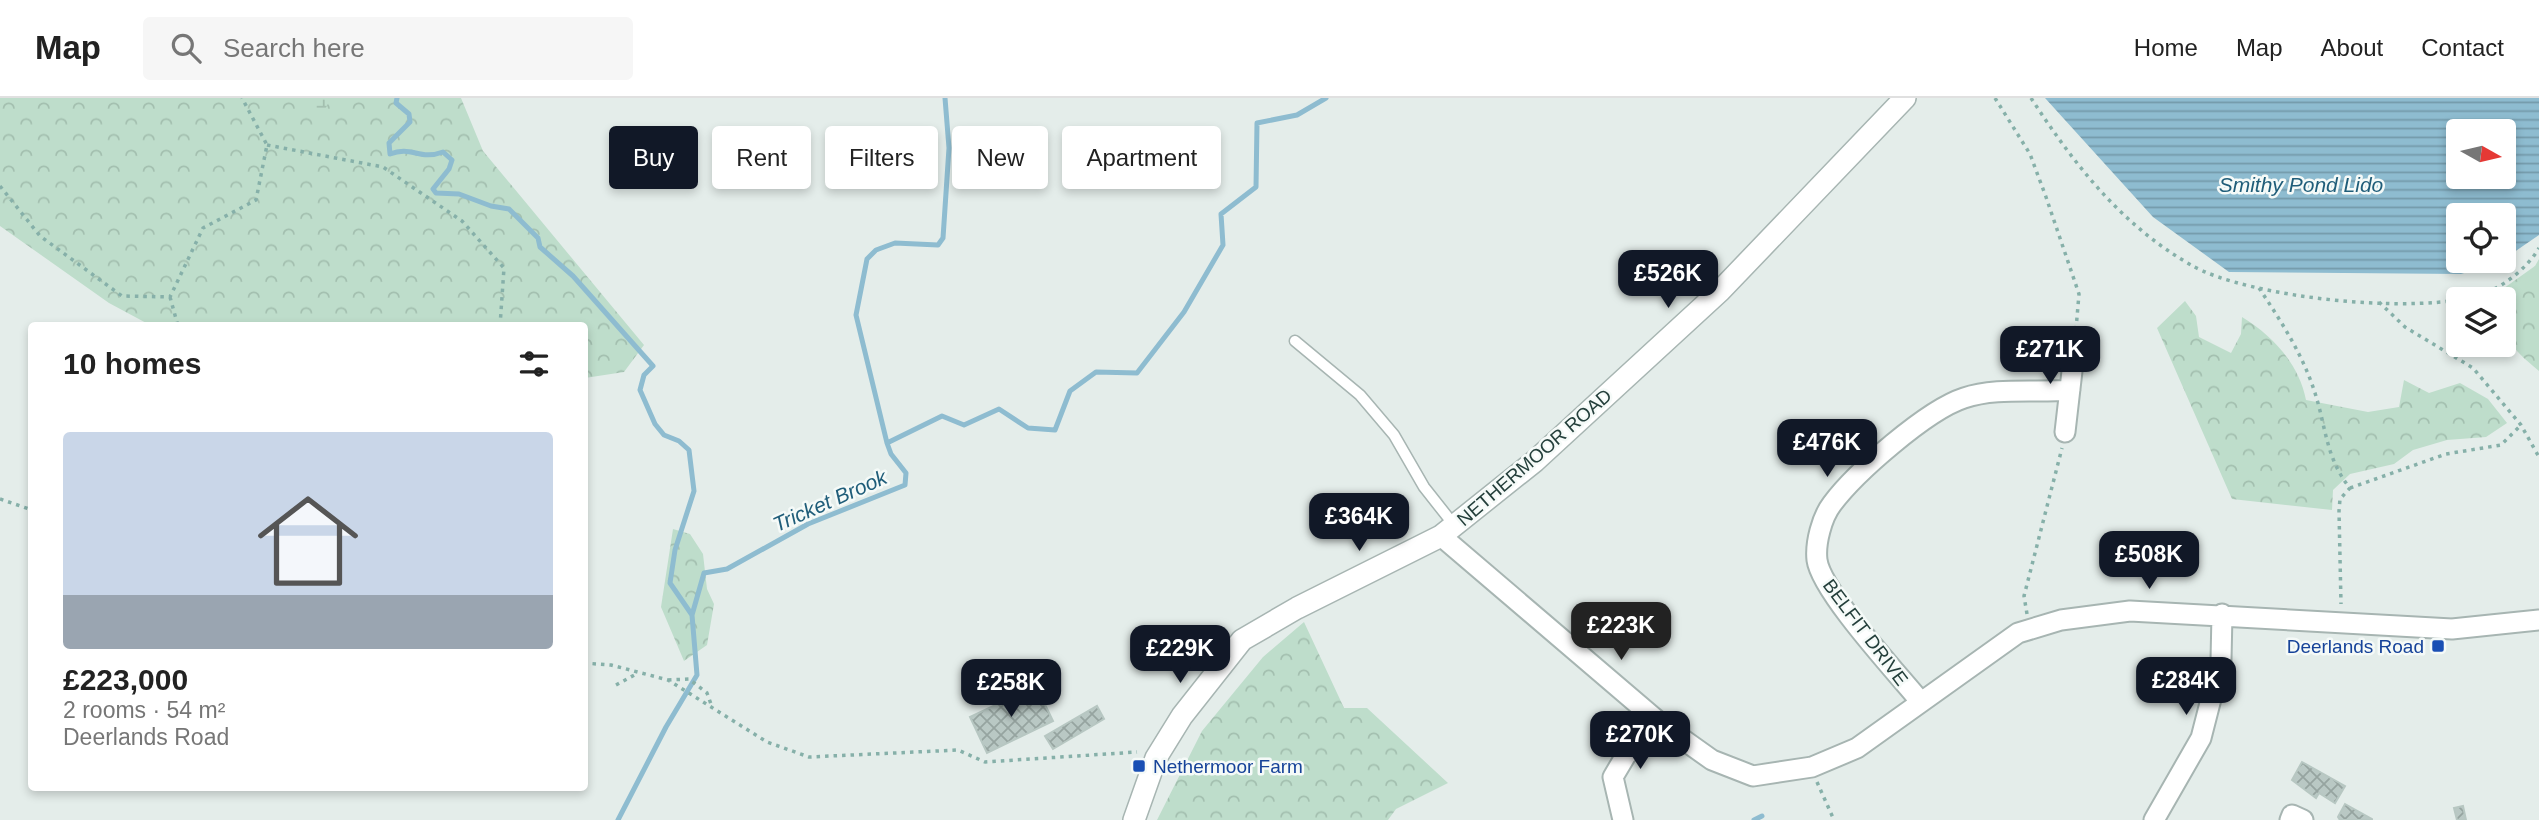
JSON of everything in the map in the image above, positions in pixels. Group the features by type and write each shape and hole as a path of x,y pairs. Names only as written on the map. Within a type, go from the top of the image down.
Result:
{"street":[{"name":"NETHERMOOR ROAD","path":"1134,820 1156,758 1182,716 1242,640 1297,608 1448,531 1535,461 1720,291 1800,203 1905,98"},
{"path":"2065,432 2075,345"},
{"name":"BELFIT DRIVE","path":"1920,701 1826,584 1817,560 1820,534 1830,506 1852,481 1917,425 1963,398 1997,392 2070,390"},
{"path":"1448,531 1660,723 1712,760 1753,776 1812,767 1857,748 2018,633 2061,620 2130,611 2222,614 2342,624 2452,629 2539,620"},
{"path":"2154,820 2201,738 2221,660 2222,614"},
{"path":"1623,820 1613,777 1626,755 1660,723"},
{"path":"2290,820 2292,815 2303,820"}],"lane":[{"path":"1295,341 1360,395 1394,435 1448,531"}],"path":[{"path":"177,322 170,297 203,228 256,200 267,145 242,98"},
{"path":"1994,98 2030,154 2079,294 2075,345"},
{"path":"2031,98 2068,155 2108,202 2192,266 2259,288 2330,299 2432,303 2484,293 2530,265 2539,247"},
{"path":"267,145 383,167 462,221 503,268 500,322"},
{"path":"0,186 40,236 122,296 170,297"},
{"path":"2259,288 2301,358 2315,392 2335,470 2350,488"},
{"path":"2377,301 2405,327 2473,368 2521,425 2539,457"},
{"path":"2342,624 2340,499 2350,488 2446,454 2501,445 2521,425"},
{"path":"2029,630 2024,596 2065,432"},
{"path":"0,499 28,509"},
{"path":"588,663 611,665 668,680 689,679 707,693 711,706"},
{"path":"617,685 639,673"},
{"path":"668,680 768,742 809,757 958,750 985,762 1135,751 1156,758"},
{"path":"1812,767 1834,820"}],"green space":[{"path":"0,98 461,98 483,151 644,345 624,372 588,378 588,322 144,322 109,303 0,226"},
{"path":"294,98 331,98 321,117"},
{"path":"2539,259 2539,371 2516,350 2516,287 2505,287 2535,266"},
{"path":"2185,301 2196,316 2199,337 2231,353 2241,334 2242,317 2264,333 2291,363 2303,387 2306,400 2368,412 2399,407 2404,380 2429,393 2460,383 2488,399 2507,423 2486,437 2447,440 2413,450 2394,464 2350,474 2333,490 2332,510 2232,499 2157,328"},
{"path":"673,529 690,534 703,554 707,589 714,604 707,645 684,661 661,607"},
{"path":"1304,622 1344,708 1367,708 1448,783 1396,809 1388,820 1157,820 1202,731 1263,657"}],"water":[{"name":"Smithy Pond Lido","path":"2045,98 2539,98 2539,235 2516,251 2516,203 2446,203 2446,273 2464,273 2461,274 2229,272 2153,217"}],"building":[{"path":"1036,686 1053,721 987,753 970,717"},
{"path":"1097,706 1104,719 1053,749 1045,736"},
{"path":"2302,762 2345,786 2335,803 2319,793 2316,798 2292,780"},
{"path":"2345,804 2372,820 2340,820 2338,817"},
{"path":"2463,806 2466,820 2457,820 2454,808"}],"waterway":[{"path":"397,98 396,103 409,114 410,122 389,143 390,154 404,151 428,155 443,152 452,160 449,169 433,189 436,193 459,194 491,206 509,209 538,238 540,247 573,276 653,366 644,375 640,390 655,424 664,435 679,441 689,450 694,491 675,550 670,583 692,615"},
{"path":"887,443 856,315 867,259 876,250 895,243 938,245 943,238 949,148 945,98"},
{"name":"Tricket Brook","path":"618,820 666,727 697,675 692,615 704,573 727,569 808,524 905,485 906,473 891,454 887,443 942,416 964,425 999,409 1028,428 1055,430 1070,391 1096,372 1137,373 1184,312 1223,245 1221,214 1256,187 1257,123 1297,115 1326,98"},
{"path":"1754,820 1762,816"}],"place":[{"name":"Deerlands Road","path":"2438,646"},
{"name":"Nethermoor Farm","path":"1139,766"}]}
